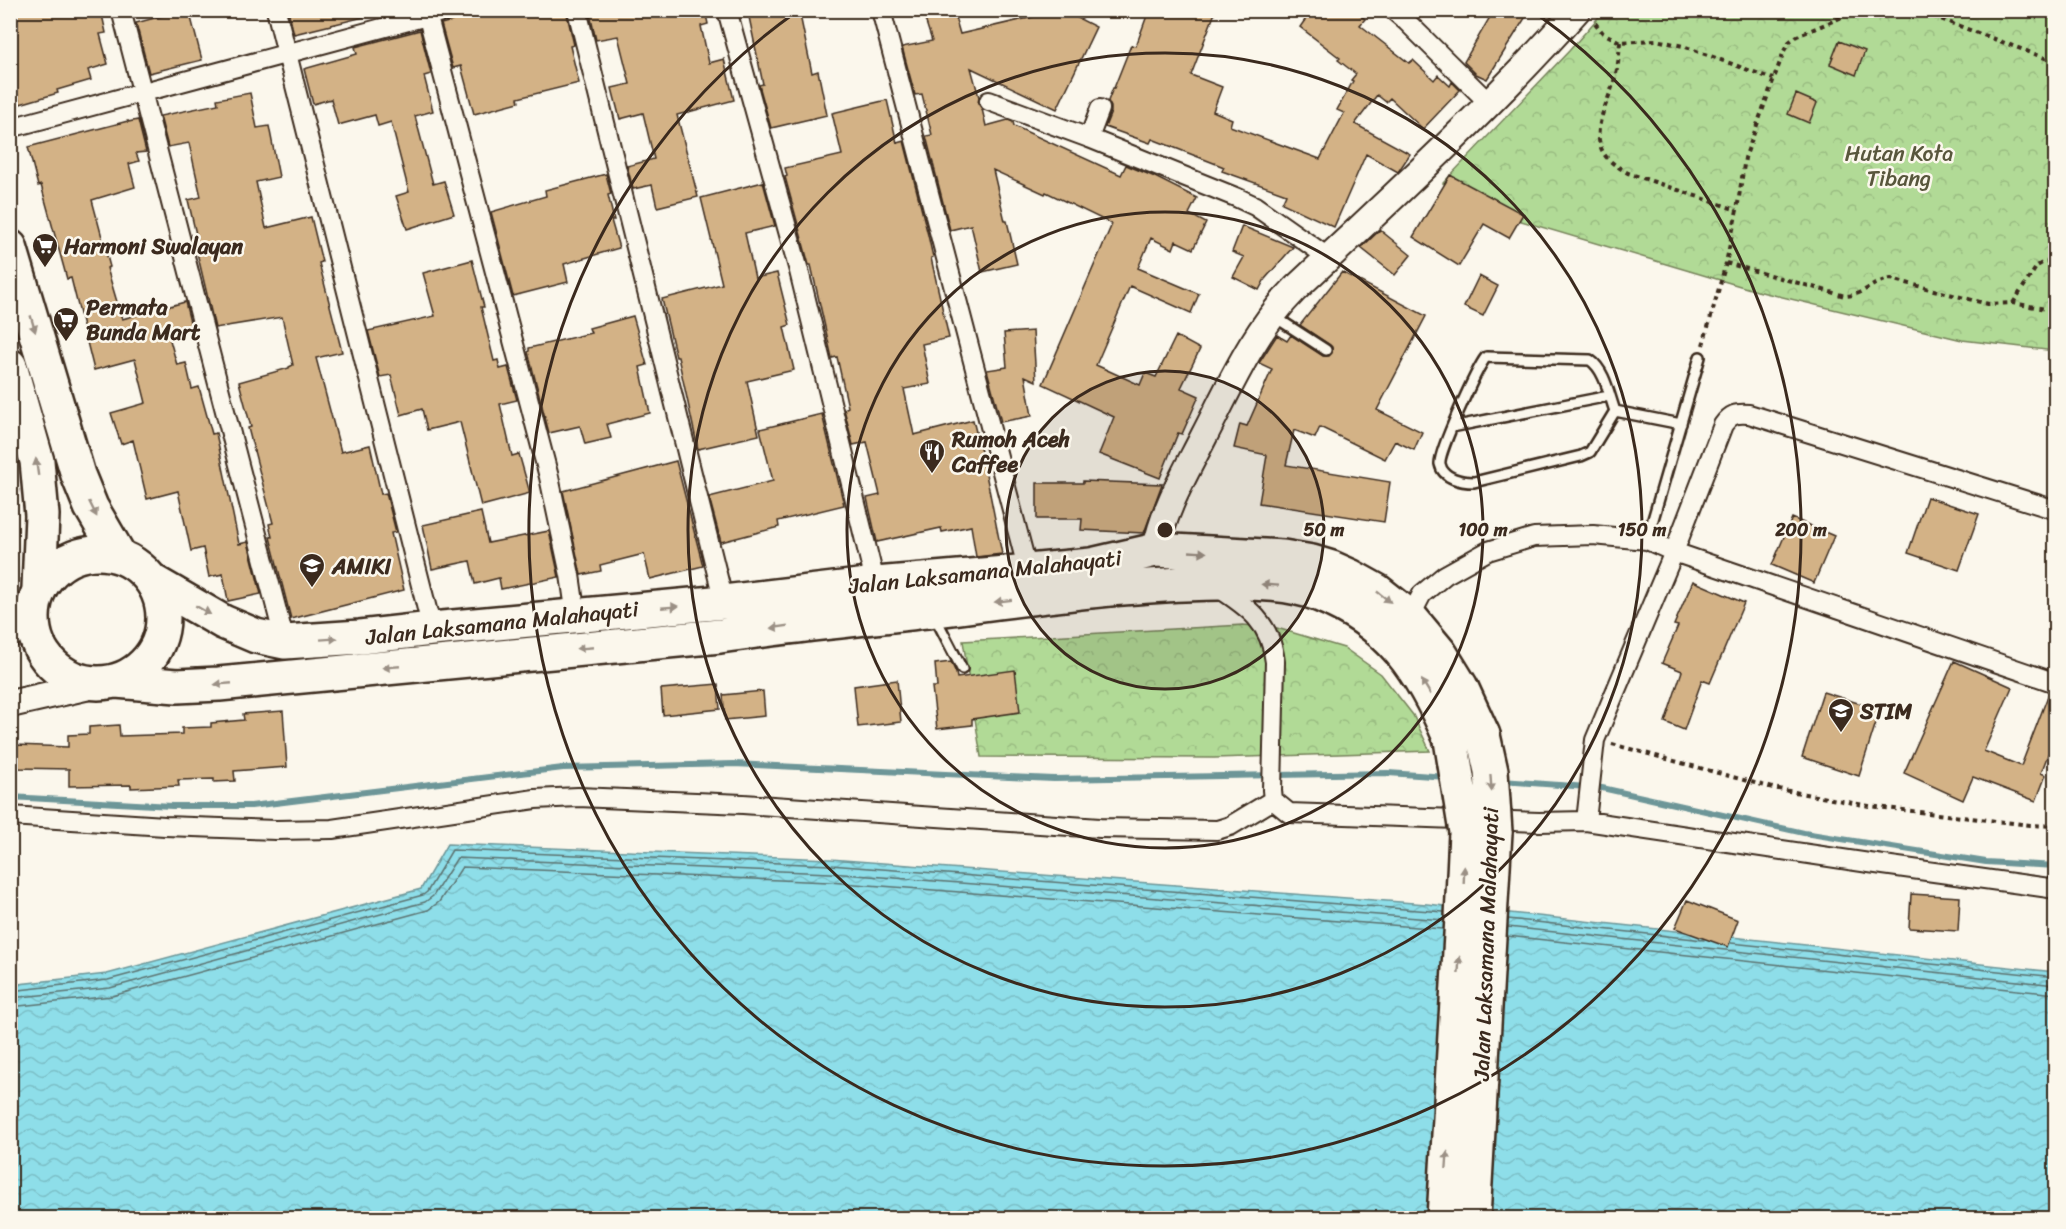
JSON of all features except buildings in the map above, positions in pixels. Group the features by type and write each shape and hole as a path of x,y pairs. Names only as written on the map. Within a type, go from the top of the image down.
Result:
{"highway":[{"path":"10,248 78,475 91,507 119,555"},
{"path":"12,375 37,461 40,490 36,597 32,626 38,644 47,660 62,673 79,681 107,682 132,674 146,663 156,648 163,614 160,597 143,570 132,561 119,555 101,552 82,554 64,561 50,573 36,597"},
{"name":"Jalan Laksamana Malahayati","path":"107,682 177,686 219,684 720,636 878,599 1028,571 1091,565 1156,550 1283,557 1312,561 1332,568 1377,591 1410,617 1440,653 1461,687 1484,735 1491,771 1480,832 1476,918 1473,1218"},
{"name":"Jalan Laksamana Malahayati","path":"152,581 223,622 256,636 285,642 360,637 724,602 878,599 932,610 1127,589 1212,583 1278,585 1315,593 1360,615 1394,644 1416,671 1435,703 1451,740 1480,832"},
{"name":"Jalan Laksamana Malahayati","path":"1444,1218 1476,918"}],"street":[{"path":"121,10 285,642"},
{"path":"276,10 432,629"},
{"path":"10,128 427,13 449,10"},
{"path":"578,10 724,602"},
{"path":"728,10 799,271 878,599"},
{"path":"881,10 1028,571"},
{"path":"1393,10 1490,104"},
{"path":"427,13 549,477 570,575 576,616"},
{"path":"1156,550 1159,536 1186,471 1230,384 1272,315 1584,14"},
{"path":"989,101 1089,138 1246,202 1329,258"},
{"path":"1089,138 1100,109"},
{"path":"1586,821 1594,747 1723,425 1729,417 1736,413 1758,417 2055,510"},
{"path":"1410,617 1422,594 1445,575 1488,551 1534,537 1593,535 1647,540 1674,552 2055,683"},
{"path":"1212,583 1240,602 1262,622 1274,648 1273,795 1284,811 1289,813 1539,822 1586,821 2055,889"},
{"path":"10,634 36,597"},
{"path":"10,704 107,682"},
{"path":"10,816 165,826 276,830 332,829 535,799 578,797 767,805 1100,828 1217,830 1240,821 1273,795"}],"lane":[{"path":"1272,315 1326,350"},
{"path":"1486,357 1590,360 1597,364 1601,372 1615,411 1590,452 1581,456 1474,482 1462,482 1444,473 1440,467 1441,455 1452,427 1486,357"},
{"path":"1647,540 1700,357"},
{"path":"1452,427 1609,396"},
{"path":"1615,411 1681,424"},
{"path":"932,610 962,669"}],"path":[{"path":"1700,357 1726,263 1745,158 1784,51 1789,42 1797,36 1859,10"},
{"path":"1916,10 2055,62"},
{"path":"1584,14 1603,33 1620,42 1656,40 1683,46 1773,79"},
{"path":"1620,42 1619,62 1601,120 1599,136 1603,153 1615,166 1628,173 1737,210"},
{"path":"2013,303 2037,266 2044,262 2055,261"},
{"path":"1726,263 1845,296 1863,291 1879,281 1891,279 1988,304 2013,303 2055,311"},
{"path":"1594,747 1784,790 1869,806 2055,826"}],"green space":[{"name":"Hutan Kota Tibang","path":"1604,11 2055,11 2055,351 1962,340 1757,291 1484,210 1443,183"},
{"path":"1243,625 1277,628 1344,648 1381,674 1413,715 1430,751 1214,758 981,757 963,641"}],"water":[{"path":"447,844 830,859 1427,904 2055,972 2055,1218 11,1218 10,985 107,974 421,889"}],"waterway":[{"path":"10,797 172,806 251,806 563,768 734,764 1054,779 1388,773 1447,777"},
{"path":"1502,781 1602,788 1804,833 1986,862 2056,866"}],"place":[{"name":"Harmoni Swalayan","path":"45,269"},
{"name":"Permata Bunda Mart","path":"66,343"},
{"name":"Rumoh Aceh Caffee","path":"932,475"},
{"name":"AMIKI","path":"312,589"},
{"name":"STIM","path":"1841,734"}]}
